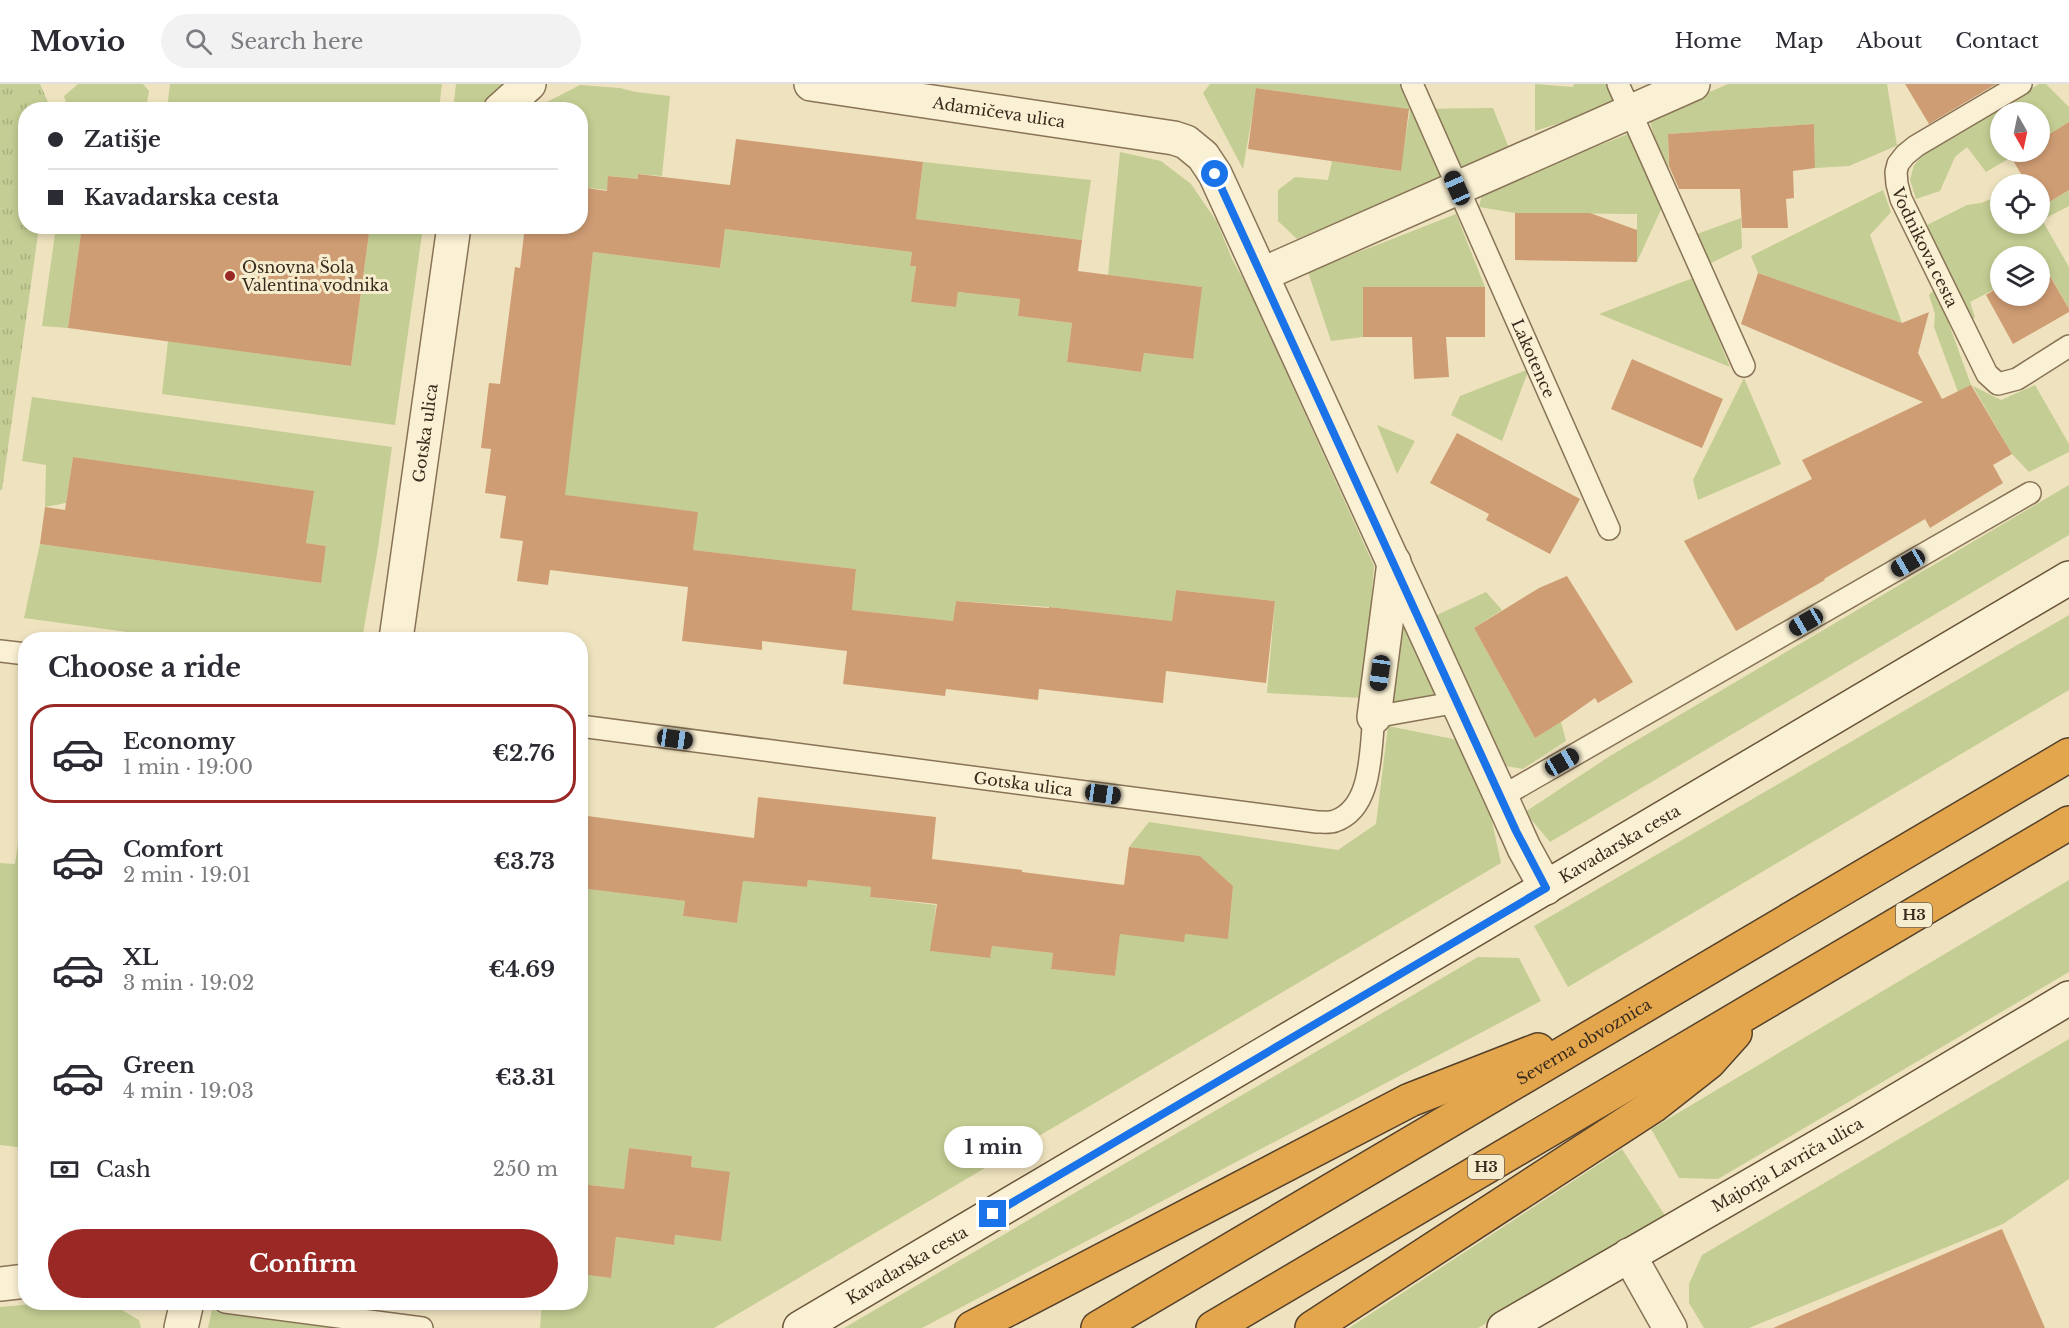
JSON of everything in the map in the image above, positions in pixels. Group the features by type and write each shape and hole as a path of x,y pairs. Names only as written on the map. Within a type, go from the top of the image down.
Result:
{"highway":[{"name":"Severna obvoznica","path":"1098,1328 2069,756"},
{"name":"H3","path":"1213,1328 2069,823"},
{"path":"1312,1328 1653,1106 1708,1062 1758,1006"},
{"path":"972,1328 1410,1100 1632,1013"}],"street":[{"path":"509,102 529,84"},
{"name":"Adamičeva ulica","path":"811,84 1131,130 1186,142 1203,156 1215,174 1263,274"},
{"path":"1546,888 1524,848 1263,274 1457,188 1625,98 1694,84"},
{"name":"Gotska ulica","path":"397,632 453,234"},
{"path":"1374,717 1394,562"},
{"name":"Kavadarska cesta","path":"800,1328 2069,578"},
{"name":"Majorja Lavriča ulica","path":"1504,1328 1859,1123 2069,998"},
{"path":"1629,1255 1670,1328"},
{"path":"0,1284 18,1282"},
{"path":"181,1328 185,1310"}],"lane":[{"name":"Lakotence","path":"1412,84 1609,529"},
{"name":"Vodnikova cesta","path":"2021,84 1916,146 1898,164 1897,184 1901,199 1987,374 1998,384 2017,379 2069,346"},
{"path":"1625,98 1744,366"},
{"path":"1501,797 2030,493"},
{"path":"0,651 18,653"},
{"path":"1374,717 1458,702"},
{"name":"Gotska ulica","path":"588,727 1317,822 1335,821 1357,806 1366,782 1374,717"},
{"path":"286,1310 422,1328"}],"green space":[{"path":"0,84 40,84 48,102 18,102 18,234 38,234 2,490 0,490"},
{"path":"78,84 143,84 149,91 147,102 66,102 64,96"},
{"path":"170,84 442,84 440,102 168,102"},
{"path":"456,84 509,84 486,102 454,102"},
{"path":"1210,84 1400,84 1410,109 1493,108 1511,153 1451,174 1297,239 1278,221 1278,190 1295,177 1328,180 1332,161 1400,171 1410,110 1257,88 1243,169 1203,93"},
{"path":"1535,84 1573,87 1574,84 1610,84 1618,104 1535,131"},
{"path":"1728,84 1887,84 1897,145 1993,87 1992,84 2008,84 1929,132 1849,166 1815,168 1814,124 1668,134 1669,189 1649,118"},
{"path":"2039,84 2046,84 2069,107 2069,122 2050,134 2050,102 2009,102"},
{"path":"580,85 620,88 670,96 662,176 638,174 638,179 609,176 607,190 588,188 588,102 547,102"},
{"path":"1990,113 1990,162 2003,162 1986,172 1967,147 1955,157 1940,191 1916,199 1910,180 1914,165 1929,149"},
{"path":"1628,134 1664,203 1637,262 1637,214 1515,213 1479,207 1483,191"},
{"path":"1120,152 1161,161 1191,184 1217,222 1374,566 1363,698 1267,693 1275,601 1176,590 1172,621 1049,607 956,601 953,621 852,610 856,569 693,550 696,512 559,495 593,252 720,268 725,229 912,252 910,266 916,266 911,302 956,307 958,292 1020,299 1018,316 1072,323 1067,362 1141,372 1144,353 1192,359 1201,287 1108,275"},
{"path":"923,162 1091,180 1082,240 916,219"},
{"path":"1883,190 1891,212 1870,235 1902,323 1758,273 1751,256"},
{"path":"2069,190 2069,206 2050,216 2050,202"},
{"path":"1990,199 1990,234 2050,234 2069,267 2069,309 2050,275 2050,246 1990,246 1990,292 1970,302 1975,317 1971,320 1930,236 1927,225 1967,205"},
{"path":"1456,214 1485,287 1363,287 1363,337 1331,341 1308,272"},
{"path":"1741,218 1742,248 1707,265 1697,234"},
{"path":"55,234 81,234 68,328 42,326"},
{"path":"369,234 422,234 395,425 162,394 168,341 351,366"},
{"path":"1693,278 1730,367 1599,314"},
{"path":"1936,288 1972,385 1958,392 1934,327 1935,314 1929,295"},
{"path":"1529,369 1502,441 1451,415 1460,396"},
{"path":"1744,378 1781,464 1698,500 1693,480"},
{"path":"2035,385 2069,444 2069,452 2029,472 2012,454 1972,386 2001,400"},
{"path":"32,397 392,447 363,632 127,632 24,618 40,544 320,583 326,546 306,543 313,491 73,457 66,503 45,507 46,465 22,461"},
{"path":"1377,425 1415,441 1397,474"},
{"path":"2069,485 2069,535 1550,842 1525,812 1610,756"},
{"path":"1486,592 1502,610 1474,628 1535,738 1561,722 1566,741 1523,769 1506,766 1435,616"},
{"path":"1400,615 1436,694 1393,702"},
{"path":"2069,615 2069,690 1568,987 1534,926"},
{"path":"1388,726 1463,741 1491,817 1501,863 714,1328 540,1328 541,1310 588,1310 588,1275 611,1278 616,1237 674,1245 675,1235 721,1240 730,1173 691,1167 692,1156 629,1148 624,1189 588,1185 588,889 685,901 683,916 737,923 743,881 807,887 808,880 871,887 870,897 936,905 931,951 990,958 992,946 1053,953 1051,969 1115,976 1120,934 1185,934 1228,938 1233,886 1200,856 1129,847 1149,822 1338,850 1376,824"},
{"path":"18,843 18,1147 0,1145 0,863 15,864"},
{"path":"2069,880 2069,972 1718,1179 1679,1178 1651,1129"},
{"path":"1478,957 1519,958 1541,1001 922,1328 844,1328"},
{"path":"2069,1039 2069,1179 2003,1224 1749,1328 1704,1328 1689,1303 1689,1284 1702,1255"},
{"path":"1622,1149 1666,1217 1478,1328 1349,1328"},
{"path":"18,1305 18,1310 122,1310 139,1320 141,1328 0,1328 0,1307"},
{"path":"212,1310 347,1328 208,1328"}],"building":[{"path":"1905,84 1996,84 1929,124"},
{"path":"1256,88 1409,109 1401,171 1248,149"},
{"path":"2069,122 2069,190 2050,202 2050,174 2021,174 2014,162 2050,162 2050,134"},
{"path":"1814,124 1815,168 1793,171 1794,198 1786,199 1788,228 1742,228 1740,189 1679,189 1669,166 1668,134"},
{"path":"736,139 923,162 916,219 1082,240 1078,271 1202,287 1193,359 1144,353 1141,372 1067,362 1072,323 1018,316 1020,299 958,292 956,307 911,302 916,266 910,266 912,252 725,229 720,268 593,252 565,495 698,512 693,550 856,569 852,610 953,621 956,601 1049,607 1172,621 1176,590 1275,601 1266,683 1166,671 1163,703 1039,689 1038,700 946,689 945,696 843,684 847,651 762,641 762,650 682,641 688,587 550,570 548,585 517,581 523,541 500,538 506,496 485,493 491,449 481,448 489,383 500,384 515,267 520,268 524,234 588,234 588,188 607,191 608,176 638,179 638,174 730,185"},
{"path":"1515,213 1590,213 1637,230 1637,262 1515,260"},
{"path":"81,234 369,234 351,366 68,328"},
{"path":"1758,273 1902,323 1929,312 1918,353 1942,399 1971,385 2012,454 1993,465 2003,483 1930,528 1925,519 1736,631 1684,541 1812,479 1802,460 1923,402 1741,324"},
{"path":"2050,276 2069,312 2013,344 1992,306 2050,306"},
{"path":"1363,287 1485,287 1485,337 1446,337 1449,377 1414,379 1412,337 1363,337"},
{"path":"1632,359 1723,399 1702,448 1611,409"},
{"path":"1457,433 1580,499 1550,554 1486,520 1489,514 1430,483"},
{"path":"73,457 314,491 306,543 326,546 321,583 40,544 45,507 65,510"},
{"path":"1567,576 1633,682 1598,703 1595,698 1535,738 1474,628 1539,588"},
{"path":"758,797 936,817 932,859 1022,870 1022,872 1124,885 1129,847 1200,856 1233,886 1228,939 1185,934 1184,942 1120,934 1115,976 1051,969 1053,953 992,946 990,958 930,951 937,904 870,897 871,887 808,880 807,887 743,881 737,923 683,916 685,901 588,889 588,816 754,838"},
{"path":"629,1148 692,1156 691,1167 730,1172 721,1241 675,1235 674,1245 616,1237 611,1278 588,1275 588,1185 624,1189"},
{"path":"2002,1229 2045,1328 1773,1328"}],"place":[{"name":"Osnovna Šola Valentina vodnika","path":"230,276"}],"route":[{"path":"993,1214 1546,888 1516,831 1215,174"}]}
